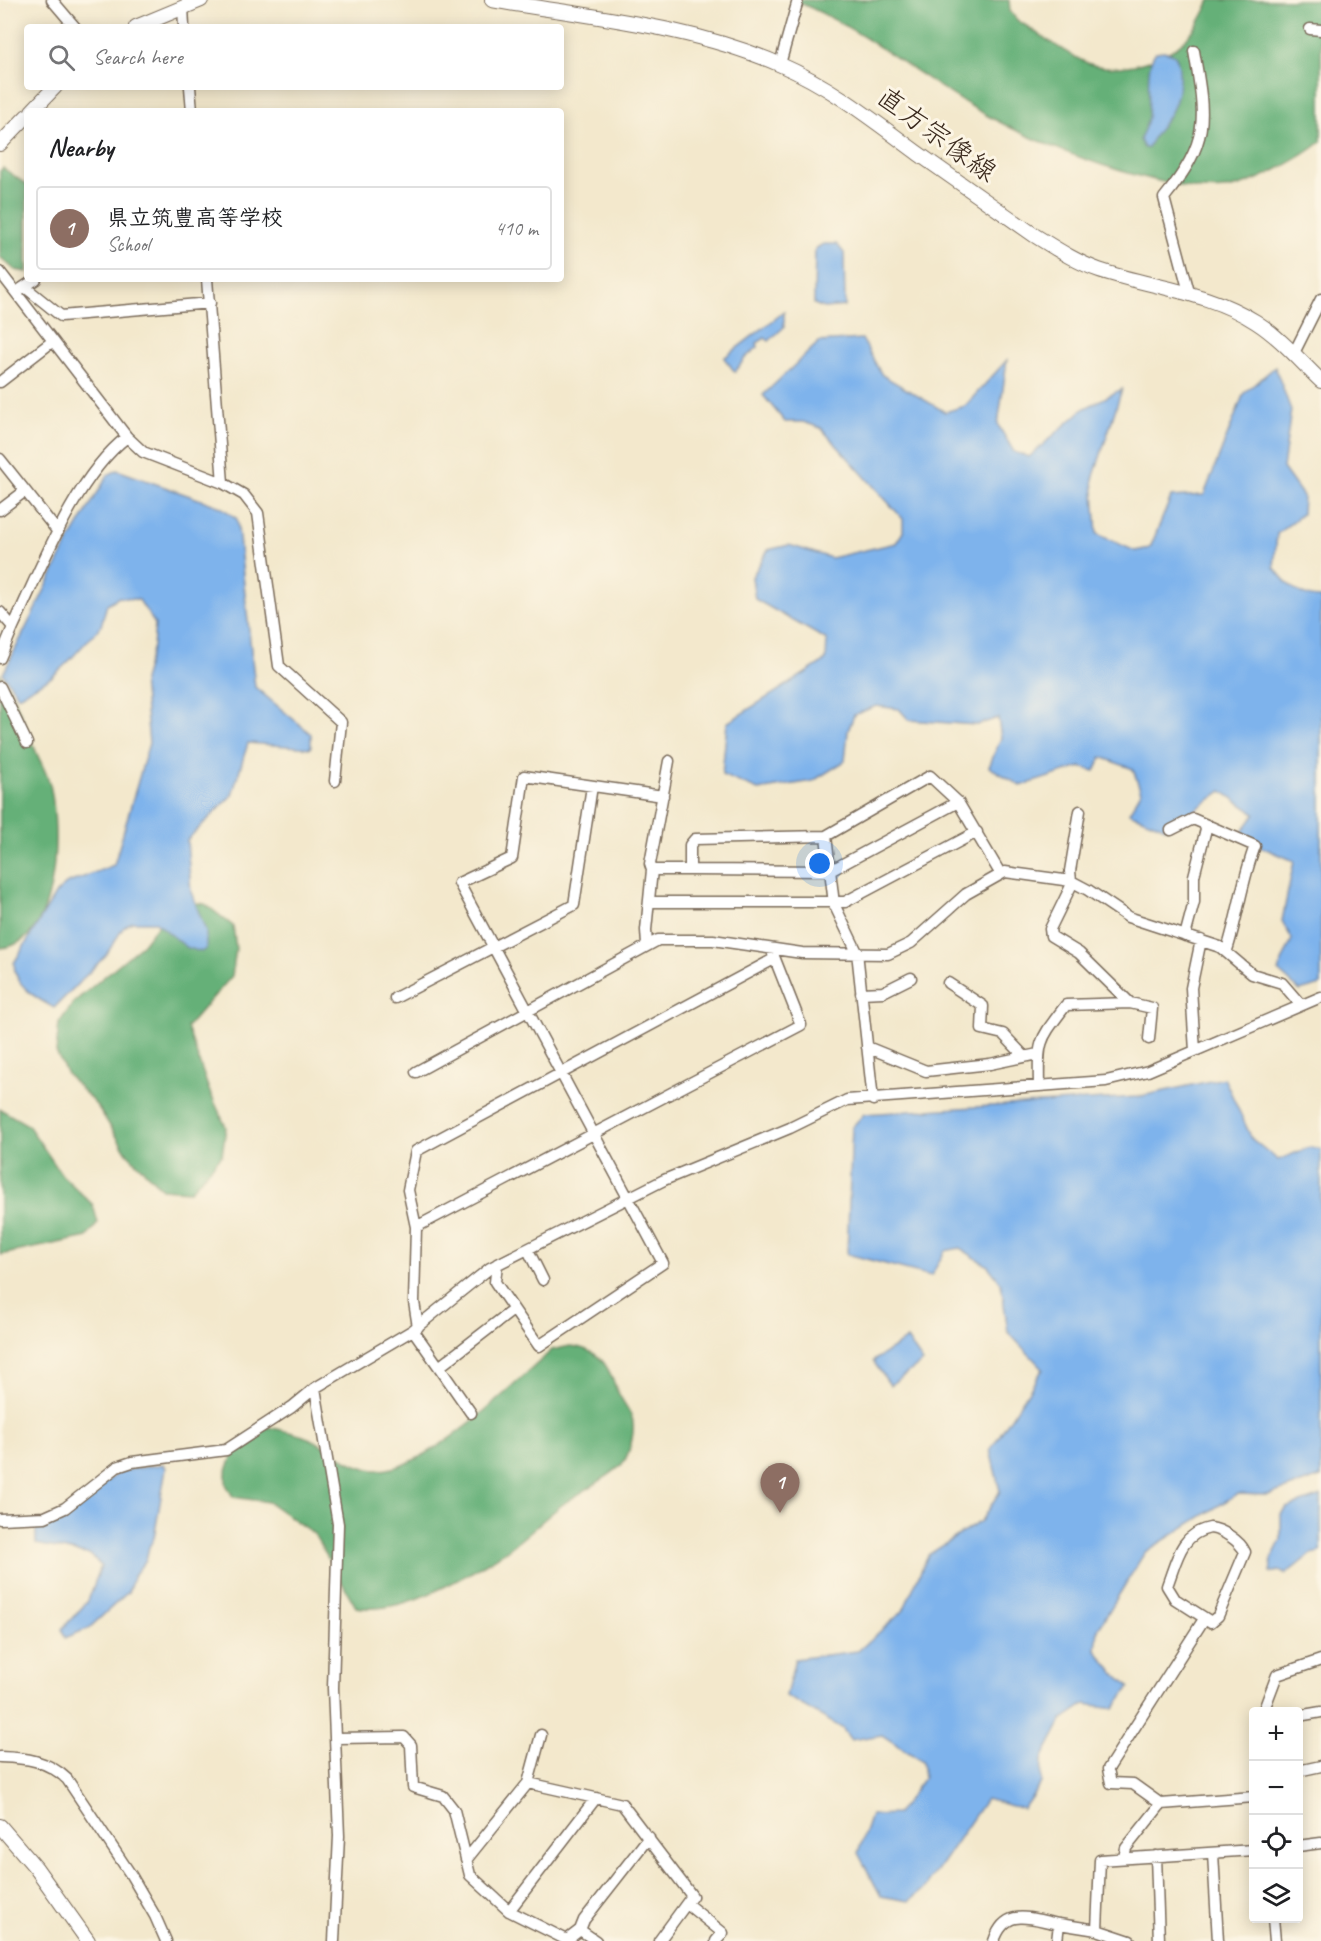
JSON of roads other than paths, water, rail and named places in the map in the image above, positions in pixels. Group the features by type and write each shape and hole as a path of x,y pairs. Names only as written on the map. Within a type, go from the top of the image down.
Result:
{"main road":[{"path":"143,24 201,0"},
{"name":"直方宗像線","path":"492,0 650,27 729,46 780,64 844,99 1034,235 1064,253 1099,270 1189,292 1256,322 1321,381"},
{"path":"35,108 53,90"},
{"path":"0,144 24,119"},
{"path":"0,1826 36,1868 88,1941"}],"street":[{"path":"52,0 72,24"},
{"path":"780,64 798,0"},
{"path":"183,6 184,24"},
{"path":"1189,292 1164,198 1185,172 1200,141 1203,110 1194,51"},
{"path":"190,90 192,108"},
{"path":"0,272 20,289 61,316 210,303"},
{"path":"20,289 31,282"},
{"path":"207,282 223,483"},
{"path":"20,289 53,341 127,437 143,452 223,483 244,495 258,513 279,666 341,722 334,781"},
{"path":"1293,355 1321,299"},
{"path":"0,382 53,341"},
{"path":"0,658 58,532 91,477 114,447 127,437"},
{"path":"0,459 58,532"},
{"path":"0,510 25,491"},
{"path":"0,612 13,627"},
{"path":"0,687 27,743"},
{"path":"647,945 646,930 652,870 650,864 669,761"},
{"path":"497,1264 495,1282 539,1346 663,1263 596,1134 492,948 459,883 512,858 524,776 663,796"},
{"path":"690,870 690,845 695,839 825,836 930,776 958,802 1000,873"},
{"path":"395,998 574,905 592,786"},
{"path":"652,870 830,871 958,802"},
{"path":"1080,811 1070,871 1072,882 1050,929 1051,936 1079,953 1130,1003"},
{"path":"1171,830 1193,819 1255,846 1244,872 1240,903 1227,951"},
{"path":"1185,936 1194,902 1194,876 1207,825"},
{"path":"650,902 834,904 845,902 977,832"},
{"path":"825,836 834,904 856,952 873,1100"},
{"path":"416,1072 658,940 713,940 773,954 856,952 867,955 888,954 911,943 966,894 1000,873 1032,874 1072,882 1089,890 1128,917 1201,940 1227,951 1252,974 1282,984 1301,1005"},
{"path":"1195,1050 1191,988 1201,940"},
{"path":"471,1413 416,1329 414,1302 416,1227 408,1190 416,1151 773,954"},
{"path":"416,1227 801,1025 773,954"},
{"path":"861,993 883,992 911,978"},
{"path":"948,984 983,1006 982,1029 1003,1034 1024,1056"},
{"path":"0,1519 45,1516 65,1508 117,1467 132,1462 226,1450 292,1407 315,1388 416,1329 497,1264 628,1198 790,1128 847,1100 873,1100 1106,1081 1148,1071 1321,997"},
{"path":"1039,1086 1038,1054 1041,1039 1066,1005 1130,1003 1152,1008 1149,1039"},
{"path":"867,1047 926,1071 990,1064 1038,1054"},
{"path":"528,1250 543,1280"},
{"path":"439,1367 513,1310"},
{"path":"315,1388 338,1524 333,1688 339,1836 334,1941"},
{"path":"1217,1528 1243,1546 1245,1552 1218,1616 1211,1622 1204,1619 1175,1599 1167,1586 1185,1540 1200,1530 1217,1528"},
{"path":"1204,1619 1108,1769 1111,1783 1133,1784 1161,1804 1249,1797"},
{"path":"1265,1707 1277,1675 1321,1660"},
{"path":"1303,1715 1321,1712"},
{"path":"466,1860 528,1783 541,1736"},
{"path":"336,1738 405,1737 411,1745 413,1787 443,1796 454,1810 470,1875 509,1911 567,1940 580,1930 584,1920 649,1837"},
{"path":"0,1757 26,1758 42,1762 56,1769 67,1779 131,1875 155,1916 166,1941"},
{"path":"1303,1770 1321,1766"},
{"path":"528,1783 622,1803 692,1896 659,1941"},
{"path":"509,1911 596,1798"},
{"path":"1124,1858 1126,1848 1161,1804"},
{"path":"1303,1845 1321,1843"},
{"path":"1097,1930 1100,1860 1249,1850"},
{"path":"1213,1853 1218,1941"},
{"path":"1156,1856 1159,1941"},
{"path":"687,1904 723,1933 716,1941"},
{"path":"994,1941 1002,1923 1015,1917 1097,1930 1130,1941"},
{"path":"1273,1923 1275,1941"},
{"path":"1057,1941 1059,1924"},
{"path":"580,1930 596,1941"}],"water":[{"path":"1164,51 1174,54 1177,59 1179,81 1177,96 1173,108 1148,148 1144,148 1140,140 1147,122 1150,66 1156,52"},
{"path":"823,244 837,244 844,253 845,306 824,308 814,304 815,249"},
{"path":"784,312 784,327 769,341 765,338 757,343 758,347 745,358 735,372 724,358"},
{"path":"862,339 882,375 945,412 965,406 1007,360 998,425 1014,452 1029,457 1083,409 1122,389 1093,479 1097,534 1135,551 1150,548 1171,497 1204,495 1244,393 1275,367 1291,410 1283,468 1303,496 1302,514 1277,534 1274,567 1300,593 1321,598 1321,985 1300,991 1278,971 1292,939 1282,921 1294,861 1238,837 1255,814 1222,791 1168,829 1129,813 1141,792 1133,769 1101,757 1095,771 1080,767 1021,786 989,767 1001,738 998,718 977,725 909,720 899,709 876,706 854,715 848,731 845,761 813,781 758,790 722,775 727,723 826,660 827,640 755,599 752,577 768,550 789,545 831,558 896,543 903,532 903,519 821,428 803,422 785,422 763,395 819,342"},
{"path":"117,470 221,507 237,519 255,687 311,734 311,748 248,743 232,795 187,840 191,892 206,931 206,949 201,952 186,947 156,922 132,922 123,928 106,955 54,1008 22,985 14,963 56,893 66,884 114,865 149,743 143,680 153,646 155,624 139,600 119,597 107,604 101,626 52,677 18,696 3,674 69,541 108,475"},
{"path":"1224,1078 1252,1139 1278,1160 1310,1147 1321,1149 1321,1477 1268,1495 1237,1494 1145,1552 1098,1629 1096,1650 1112,1671 1130,1687 1114,1708 1085,1704 1063,1719 1042,1759 1041,1783 1023,1809 986,1799 925,1888 909,1901 881,1896 858,1853 871,1815 897,1814 924,1778 922,1761 882,1735 851,1740 842,1728 786,1696 795,1659 858,1651 903,1611 928,1555 981,1521 1000,1491 990,1450 1043,1369 1008,1332 1001,1283 988,1266 960,1248 945,1251 931,1276 847,1254 852,1127 864,1114 1137,1097"},
{"path":"907,1339 923,1362 890,1385 873,1361"},
{"path":"163,1464 166,1468 154,1538 146,1560 135,1574 128,1592 89,1628 65,1638 62,1629 88,1601 101,1566 91,1555 36,1544 36,1523 57,1519 121,1471"},
{"path":"1321,1496 1321,1552 1311,1554 1286,1574 1279,1571 1270,1573 1272,1558 1281,1540 1281,1514 1286,1508"}],"place":[{"name":"県立筑豊高等学校","path":"780,1513"}]}
